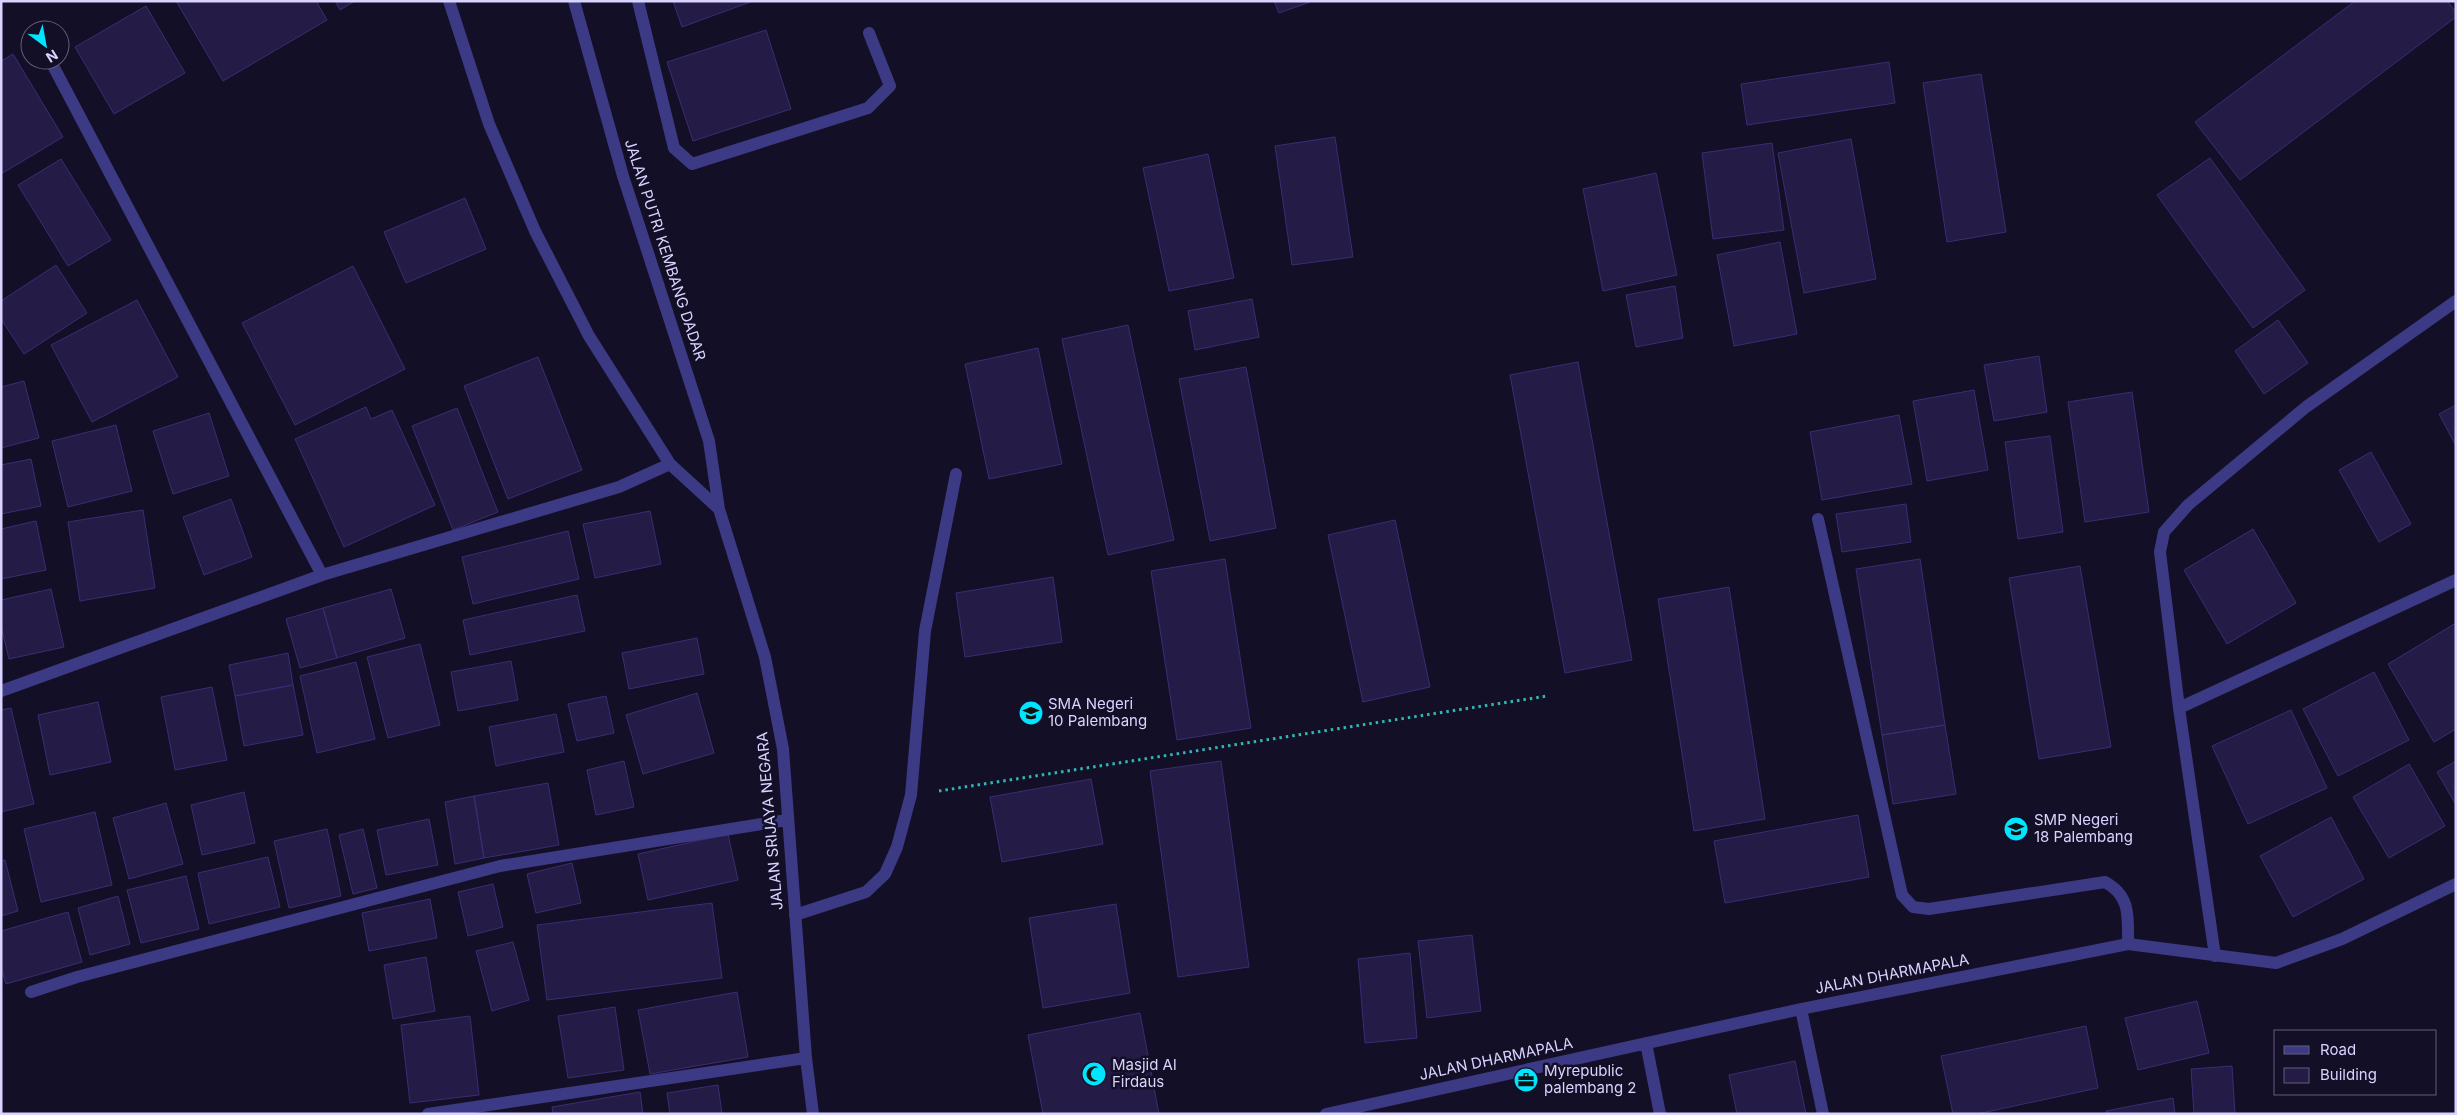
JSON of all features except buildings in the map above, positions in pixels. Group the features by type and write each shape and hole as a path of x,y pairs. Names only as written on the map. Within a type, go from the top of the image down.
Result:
{"street":[{"path":"449,1 490,124 535,231 589,336 670,464 720,509"},
{"name":"JALAN PUTRI KEMBANG DADAR","path":"574,1 623,176 708,441 720,509"},
{"path":"638,1 674,148 692,164 868,108 890,86 870,33"},
{"path":"55,70 322,575"},
{"path":"2215,956 2179,708 2160,552 2164,532 2188,506 2306,407 2456,301"},
{"path":"1,690 322,575 619,487 670,464"},
{"path":"795,914 866,892 885,874 897,847 911,795 925,630 956,474"},
{"name":"JALAN SRIJAYA NEGARA","path":"720,509 765,657 783,749 806,1058 813,1114"},
{"path":"1818,519 1902,895 1913,907 1929,909 2105,882 2116,888 2124,897 2128,918 2128,944"},
{"path":"2179,708 2456,580"},
{"path":"32,992 77,977 500,866 787,820"},
{"name":"JALAN DHARMAPALA","path":"1326,1114 1801,1009 2128,944 2276,963 2342,939 2456,884"},
{"path":"1801,1009 1823,1114"},
{"path":"1646,1043 1660,1114"},
{"path":"428,1114 806,1058"}],"path":[{"path":"911,795 1547,696"}],"place":[{"name":"SMA Negeri 10 Palembang","path":"1031,713"},
{"name":"SMP Negeri 18 Palembang","path":"2016,829"},
{"name":"Masjid Al Firdaus","path":"1094,1074"},
{"name":"Myrepublic palembang 2","path":"1526,1080"}]}
